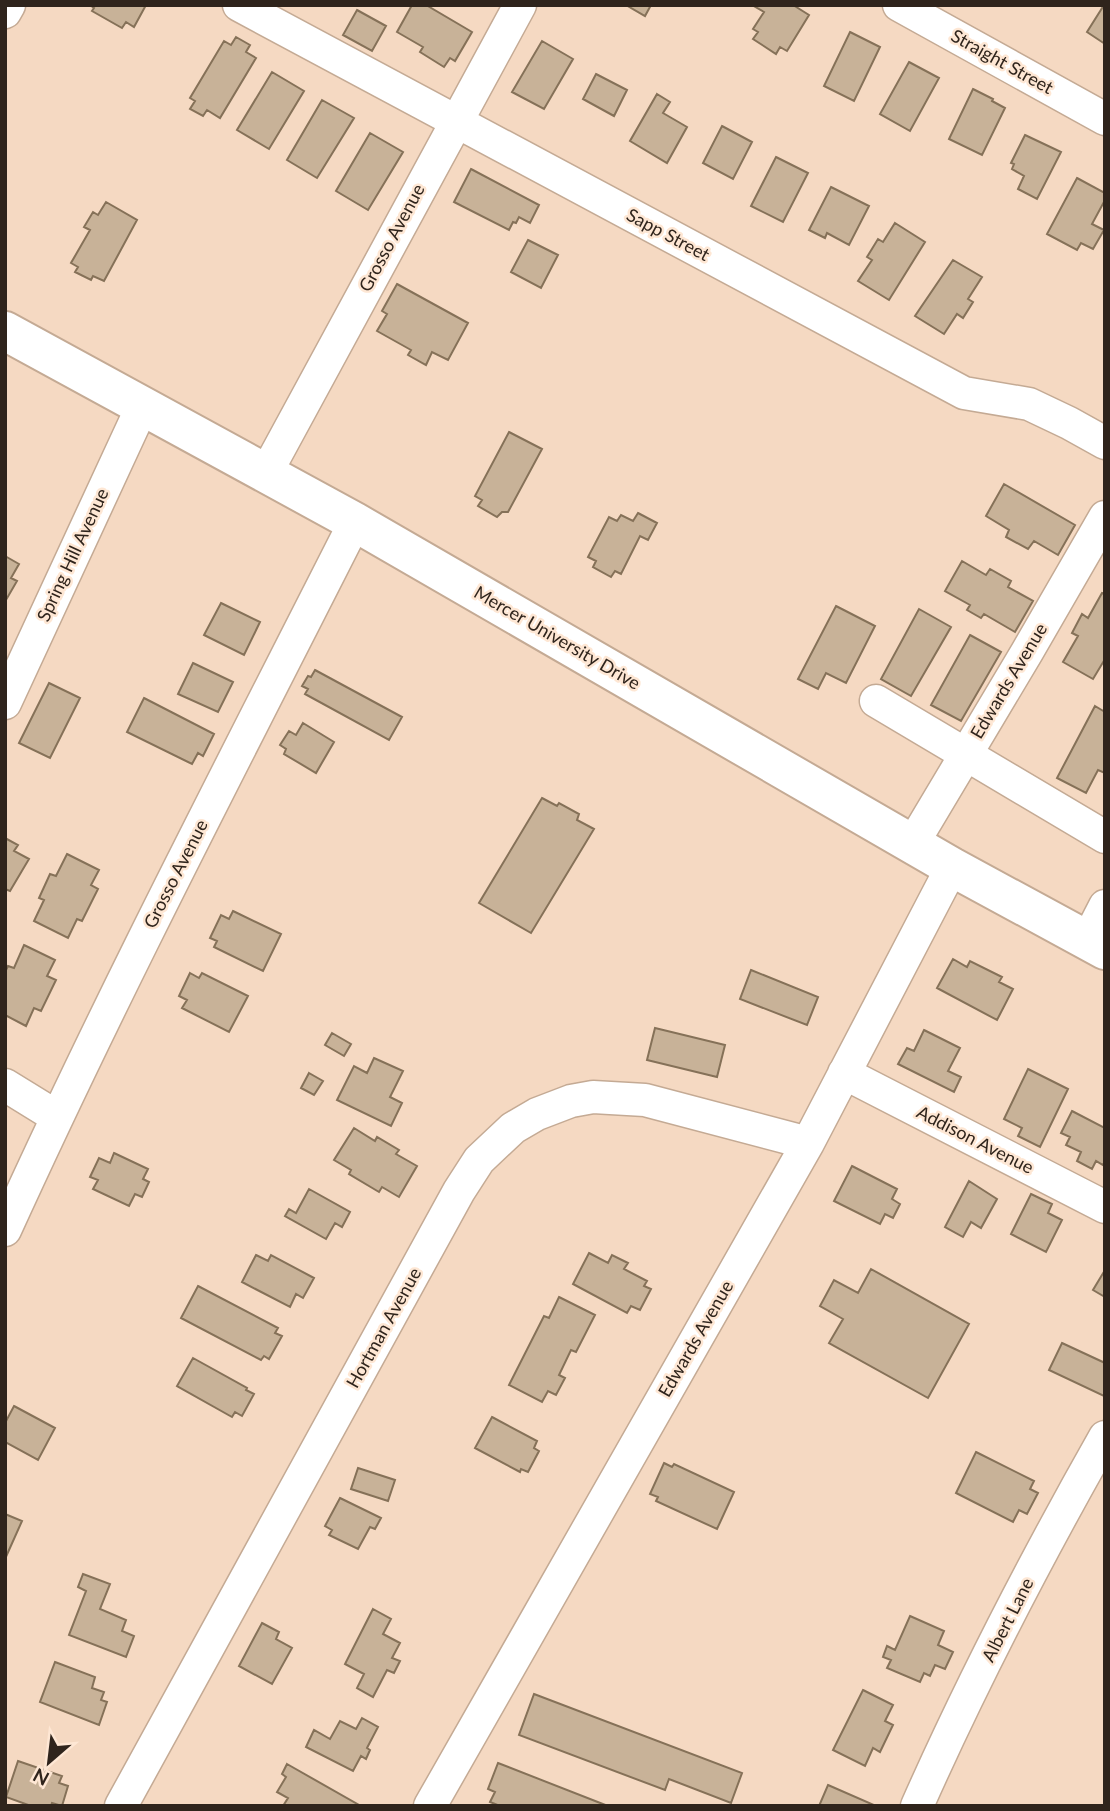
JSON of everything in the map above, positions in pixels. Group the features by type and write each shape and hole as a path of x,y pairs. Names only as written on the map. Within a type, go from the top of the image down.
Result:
{"main road":[{"name":"Mercer University Drive","path":"5,331 355,522 952,867 1096,945"}],"street":[{"path":"5,12 9,5"},
{"name":"Sapp Street","path":"239,5 964,393 1029,404 1105,443"},
{"name":"Grosso Avenue","path":"266,472 520,5"},
{"name":"Straight Street","path":"899,5 1105,119"},
{"name":"Spring Hill Avenue","path":"5,703 142,407"},
{"name":"Edwards Avenue","path":"913,843 1105,517"},
{"name":"Grosso Avenue","path":"5,1230 158,911 355,522"},
{"path":"876,701 1105,837"},
{"name":"Edwards Avenue","path":"430,1806 808,1143 952,867"},
{"path":"1096,945 1105,906"},
{"name":"Addison Avenue","path":"844,1073 1105,1207"},
{"path":"5,1085 57,1117"},
{"name":"Hortman Avenue","path":"121,1806 479,1160 513,1128 537,1114 571,1101 593,1097 645,1100 808,1143"},
{"name":"Albert Lane","path":"918,1806 945,1743 1064,1509 1105,1437"}],"building":[{"path":"90,5 146,5 134,27 126,22 122,28 92,11 94,8"},
{"path":"412,5 426,5 472,32 455,61 450,58 444,67 420,52 423,47 397,32"},
{"path":"626,5 651,5 645,16"},
{"path":"752,5 793,5 809,15 787,51 780,47 776,54 753,39 758,32 753,29 764,12"},
{"path":"1105,5 1105,44 1087,32"},
{"path":"357,10 386,26 372,51 343,35"},
{"path":"850,32 880,47 854,101 824,86"},
{"path":"236,37 250,45 246,52 256,58 220,118 207,110 203,116 190,109 195,101 190,98 224,41 231,45"},
{"path":"542,41 573,59 544,109 512,92"},
{"path":"909,62 939,78 910,131 880,114"},
{"path":"272,72 304,91 269,149 237,130"},
{"path":"596,74 627,90 614,116 583,99"},
{"path":"973,89 1005,108 982,155 949,139"},
{"path":"657,94 670,102 663,113 687,127 667,163 630,141"},
{"path":"322,100 354,118 317,178 287,160"},
{"path":"722,126 752,142 733,179 703,163"},
{"path":"370,133 403,152 368,210 336,191"},
{"path":"1025,135 1061,152 1037,199 1018,189 1024,176 1012,169 1014,164 1011,163"},
{"path":"776,157 808,173 783,222 751,206"},
{"path":"471,169 539,205 530,223 519,217 509,230 454,202"},
{"path":"1077,178 1105,193 1105,200 1092,224 1104,230 1093,249 1081,243 1077,250 1047,234"},
{"path":"831,187 869,206 849,245 827,233 825,238 809,230"},
{"path":"106,202 137,220 104,281 93,276 91,280 75,272 78,267 71,263 90,230 84,227 93,212 98,215"},
{"path":"895,223 925,242 889,300 858,281 872,260 867,257 878,239 883,242"},
{"path":"528,240 558,255 541,288 511,272"},
{"path":"953,260 982,277 968,299 973,302 963,318 957,314 944,334 915,316"},
{"path":"397,284 468,323 448,360 432,352 426,365 408,355 411,350 377,331 387,314 382,311"},
{"path":"509,432 542,449 508,512 502,512 497,517 478,506 482,500 475,496"},
{"path":"1004,484 1075,525 1058,555 1034,541 1028,549 1006,537 1009,530 986,516"},
{"path":"638,513 657,523 648,540 640,536 621,574 615,571 611,577 593,567 596,561 588,557 609,517 617,521 621,515 633,521"},
{"path":"5,556 19,564 11,578 17,581 6,600"},
{"path":"962,561 986,575 990,569 1011,581 1008,587 1033,601 1015,632 984,614 981,618 967,610 970,605 945,591"},
{"path":"1102,593 1105,594 1105,659 1093,679 1063,662 1078,636 1072,633 1082,614 1088,618"},
{"path":"221,603 260,622 244,655 204,635"},
{"path":"836,606 875,626 846,683 826,673 818,689 798,679"},
{"path":"919,609 951,627 911,696 881,679"},
{"path":"970,635 1001,652 961,721 931,705"},
{"path":"193,663 233,682 218,712 178,694"},
{"path":"315,670 402,717 389,740 305,694 308,689 302,686"},
{"path":"49,683 80,698 50,758 19,743"},
{"path":"144,698 214,734 203,756 198,753 192,764 127,732"},
{"path":"1095,706 1105,712 1105,773 1098,770 1086,793 1057,778"},
{"path":"303,723 334,742 316,773 284,754 286,749 280,745 289,731 296,735"},
{"path":"542,798 557,806 559,803 579,814 577,820 594,829 531,933 479,903"},
{"path":"5,838 18,845 14,851 29,859 10,891 5,889"},
{"path":"67,854 99,870 91,885 98,889 82,921 77,919 68,938 34,921 44,900 39,898 50,874 56,876"},
{"path":"233,911 281,934 263,971 214,947 217,941 210,938 221,915 229,919"},
{"path":"24,945 55,960 47,976 56,980 41,1011 34,1008 26,1026 5,1015 5,972 8,966 14,968"},
{"path":"953,959 967,967 970,961 1002,977 999,982 1013,989 997,1020 937,988"},
{"path":"751,970 818,997 807,1025 740,999"},
{"path":"190,973 199,978 202,973 248,996 229,1032 182,1008 187,1000 179,996"},
{"path":"655,1028 725,1045 717,1077 647,1060"},
{"path":"924,1030 960,1048 948,1071 961,1077 954,1092 898,1064 907,1048 914,1051"},
{"path":"332,1033 351,1044 344,1056 325,1045"},
{"path":"374,1058 403,1071 390,1097 402,1103 391,1126 337,1100 354,1066 367,1073"},
{"path":"1028,1069 1068,1089 1040,1147 1018,1136 1022,1128 1004,1119"},
{"path":"309,1073 323,1081 314,1095 301,1088"},
{"path":"1072,1111 1105,1128 1103,1165 1096,1161 1092,1169 1077,1161 1081,1152 1066,1145 1070,1137 1061,1133"},
{"path":"354,1128 375,1141 377,1137 399,1150 396,1154 417,1166 399,1197 382,1187 379,1192 349,1174 351,1170 334,1160"},
{"path":"114,1153 148,1169 143,1179 149,1182 142,1197 135,1194 129,1206 93,1189 98,1180 90,1177 99,1158 110,1163"},
{"path":"852,1166 897,1189 892,1199 900,1204 893,1218 885,1214 880,1224 834,1201"},
{"path":"969,1181 997,1199 981,1228 971,1222 963,1237 945,1227"},
{"path":"309,1189 350,1212 342,1227 335,1223 326,1239 285,1216 289,1209 296,1213"},
{"path":"1031,1194 1052,1204 1048,1213 1062,1220 1046,1252 1011,1234"},
{"path":"589,1253 608,1263 612,1255 628,1263 624,1269 647,1281 644,1286 651,1289 640,1310 631,1306 627,1313 573,1284"},
{"path":"256,1255 268,1261 271,1255 314,1278 303,1298 296,1294 290,1307 242,1282"},
{"path":"871,1269 969,1324 928,1398 829,1343 843,1319 820,1306 834,1280 858,1293"},
{"path":"1105,1270 1105,1297 1093,1290"},
{"path":"198,1286 278,1328 275,1333 282,1336 269,1359 264,1356 261,1360 181,1318"},
{"path":"559,1297 595,1315 576,1352 571,1350 559,1375 565,1378 556,1395 548,1391 542,1402 509,1385 544,1316 549,1318"},
{"path":"1062,1343 1105,1363 1104,1396 1049,1370"},
{"path":"193,1358 254,1394 242,1416 235,1412 232,1417 177,1386"},
{"path":"14,1406 55,1428 38,1460 5,1442 5,1423"},
{"path":"492,1417 537,1441 534,1448 539,1451 528,1472 521,1469 520,1472 475,1448"},
{"path":"976,1452 1034,1481 1030,1489 1038,1493 1027,1514 1019,1510 1013,1522 956,1493"},
{"path":"664,1463 672,1467 674,1464 734,1492 717,1529 656,1501 658,1497 650,1494"},
{"path":"358,1468 395,1480 388,1501 351,1489"},
{"path":"340,1498 381,1518 375,1529 370,1527 358,1549 329,1535 332,1530 325,1526"},
{"path":"5,1514 22,1521 5,1559"},
{"path":"83,1574 110,1584 100,1609 126,1620 122,1631 134,1636 126,1657 69,1635 86,1591 78,1587"},
{"path":"373,1609 391,1619 383,1634 400,1643 392,1658 400,1661 394,1673 387,1670 373,1697 357,1688 364,1674 345,1664"},
{"path":"910,1616 944,1631 938,1645 953,1652 945,1669 935,1665 930,1676 924,1673 920,1682 887,1668 891,1660 883,1657 887,1646 895,1650"},
{"path":"262,1623 279,1632 276,1639 292,1648 272,1684 239,1666"},
{"path":"55,1662 95,1677 92,1688 104,1692 101,1700 107,1702 99,1725 40,1702"},
{"path":"863,1690 893,1705 885,1721 893,1725 880,1752 873,1748 865,1766 833,1750"},
{"path":"534,1694 742,1773 731,1803 669,1779 665,1790 519,1735"},
{"path":"362,1718 378,1727 367,1748 370,1750 366,1759 361,1756 353,1771 306,1747 314,1730 330,1739 340,1721 356,1729"},
{"path":"18,1761 62,1776 59,1783 68,1786 62,1806 52,1803 51,1806 31,1806 6,1797"},
{"path":"498,1763 608,1806 500,1806 490,1802 495,1792 488,1789"},
{"path":"287,1764 359,1805 283,1806 288,1798 277,1792 286,1777 282,1774"},
{"path":"828,1785 874,1805 819,1806"}]}
